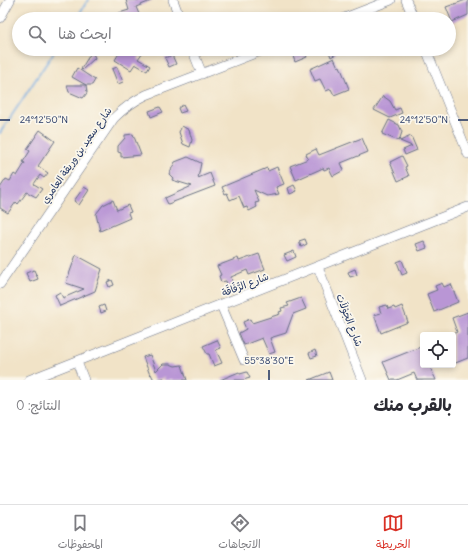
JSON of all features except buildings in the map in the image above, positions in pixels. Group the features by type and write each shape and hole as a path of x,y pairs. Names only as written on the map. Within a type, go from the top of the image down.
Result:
{"street":[{"path":"0,18 10,0"},
{"path":"173,0 177,12"},
{"path":"360,12 391,0"},
{"path":"406,0 411,12"},
{"path":"195,56 202,74"},
{"name":"شارع سعيد بن وريقة العامري","path":"0,284 114,118 124,108 134,101 248,56"},
{"path":"429,56 468,154"},
{"name":"شارع الرُّفَاقَة","path":"29,380 468,207"},
{"name":"شارع الجَوْلاَت","path":"318,267 362,380"},
{"path":"221,305 244,360"},
{"path":"76,362 84,380"}],"waterway":[{"path":"80,12 88,0"},
{"path":"0,133 51,56"}]}
